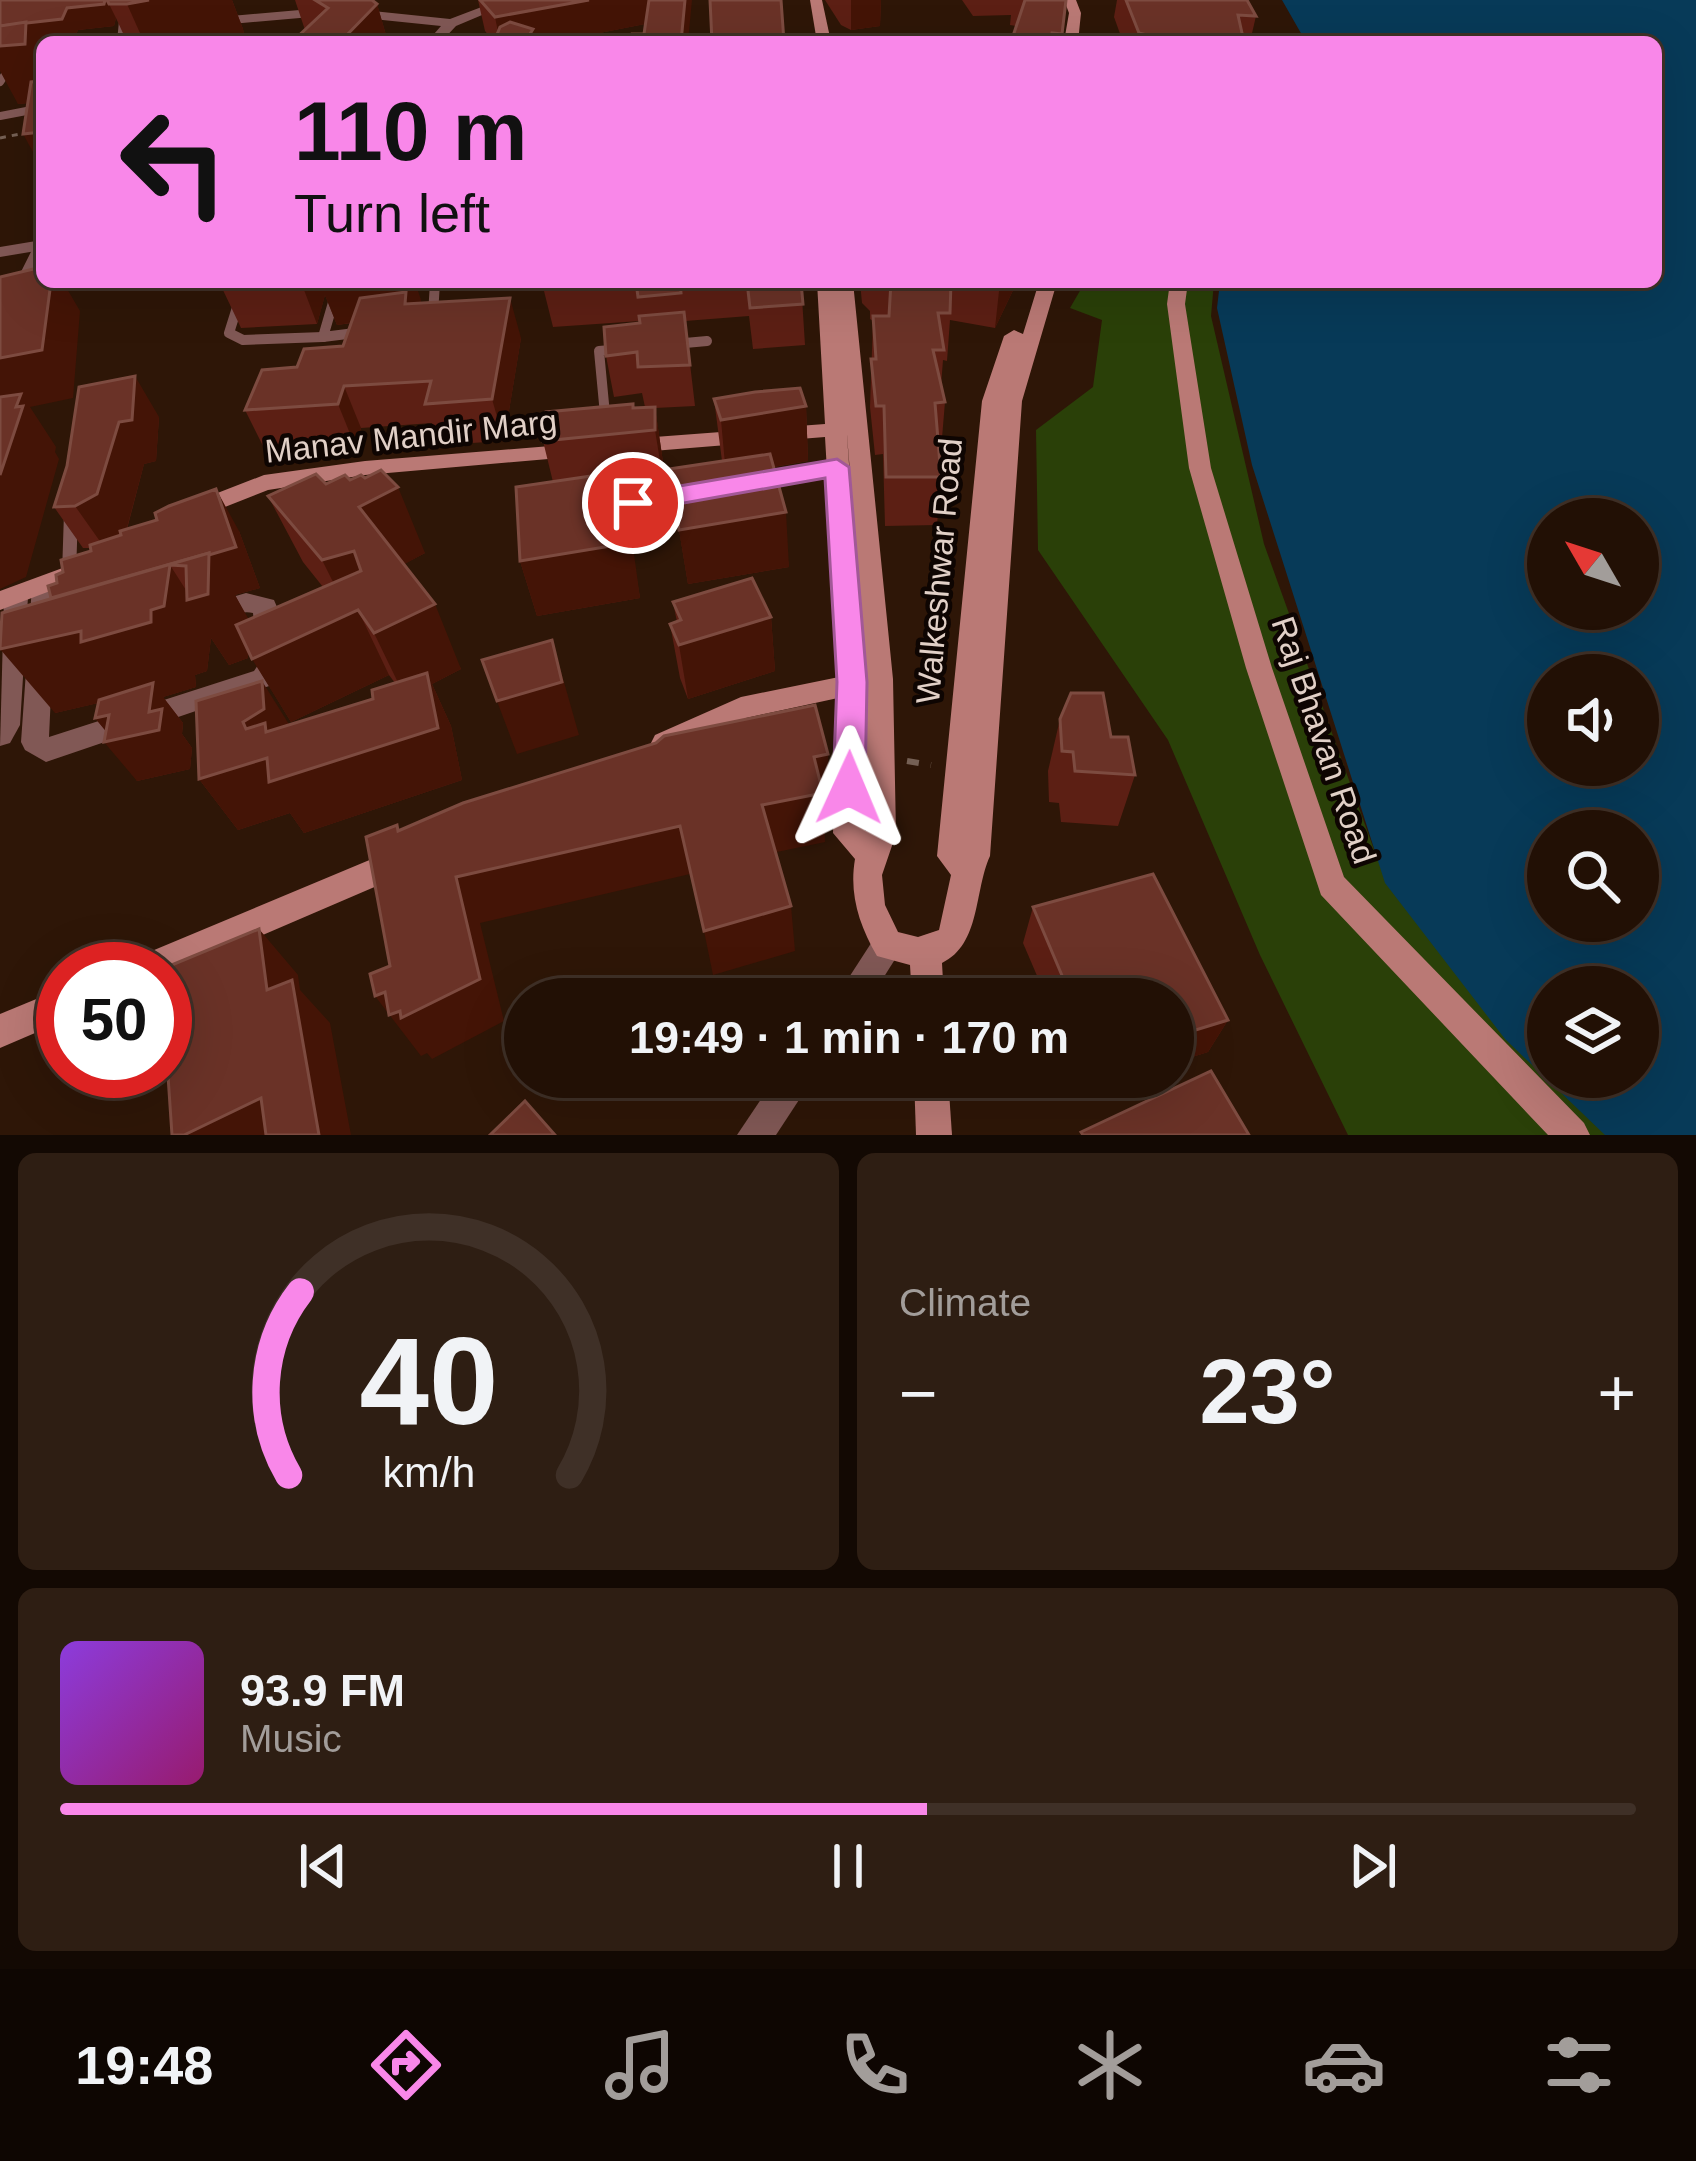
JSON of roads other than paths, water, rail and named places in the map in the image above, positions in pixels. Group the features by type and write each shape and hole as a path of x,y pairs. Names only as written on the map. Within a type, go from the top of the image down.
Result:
{"main road":[{"path":"803,0 809,36"},
{"path":"817,0 823,36"},
{"path":"1070,0 1075,14 1072,36"},
{"path":"1086,0 1088,36"},
{"path":"827,288 866,681 848,833 868,851"},
{"path":"844,288 844,428 837,467 866,681 880,740 881,835 868,851 871,911 888,944 925,952 927,978"},
{"name":"Walkeshwar Road","path":"965,868 952,856 957,768 992,401 1030,288"},
{"name":"Walkeshwar Road","path":"925,952 942,945 962,918 965,868 975,856 1012,401 1046,288"},
{"name":"Raj Bhavan Road","path":"1178,288 1176,304 1201,468 1259,668 1333,885 1572,1135"},
{"name":"Manav Mandir Marg","path":"170,525 210,502 264,483 365,468 844,428"},
{"path":"8,599 108,561"},
{"path":"630,759 741,708 866,681"},
{"path":"192,949 426,850"},
{"path":"0,1030 36,1015"},
{"path":"933,1098 934,1135"}],"street":[{"path":"124,36 127,0"},
{"path":"191,24 334,11 451,23 512,0"},
{"path":"439,36 451,23"},
{"path":"130,36 146,30"},
{"path":"0,252 36,246"},
{"path":"44,586 51,663 34,742 46,750 253,685 269,672 265,607 260,603 246,602 177,624"},
{"path":"0,735 6,725 8,599"},
{"path":"865,978 888,944"},
{"path":"755,1135 782,1098"}],"lane":[{"path":"0,62 36,59"},
{"path":"0,82 8,70 36,61"},
{"path":"0,116 36,110"},
{"path":"22,278 36,254"},
{"path":"243,288 229,333 243,340 370,332"},
{"path":"323,337 337,288"},
{"path":"416,326 433,320 435,288"},
{"path":"664,345 707,341"},
{"path":"609,440 599,351 642,347"},
{"path":"745,483 837,467"},
{"path":"69,574 72,491"},
{"path":"588,511 700,491"}],"water":[{"path":"1282,0 1696,0 1696,1135 1605,1135 1566,1098 1659,1098 1659,966 1527,966 1527,1060 1505,1039 1385,883 1252,465 1217,308 1219,288 1662,288 1662,36 1303,36"}]}
